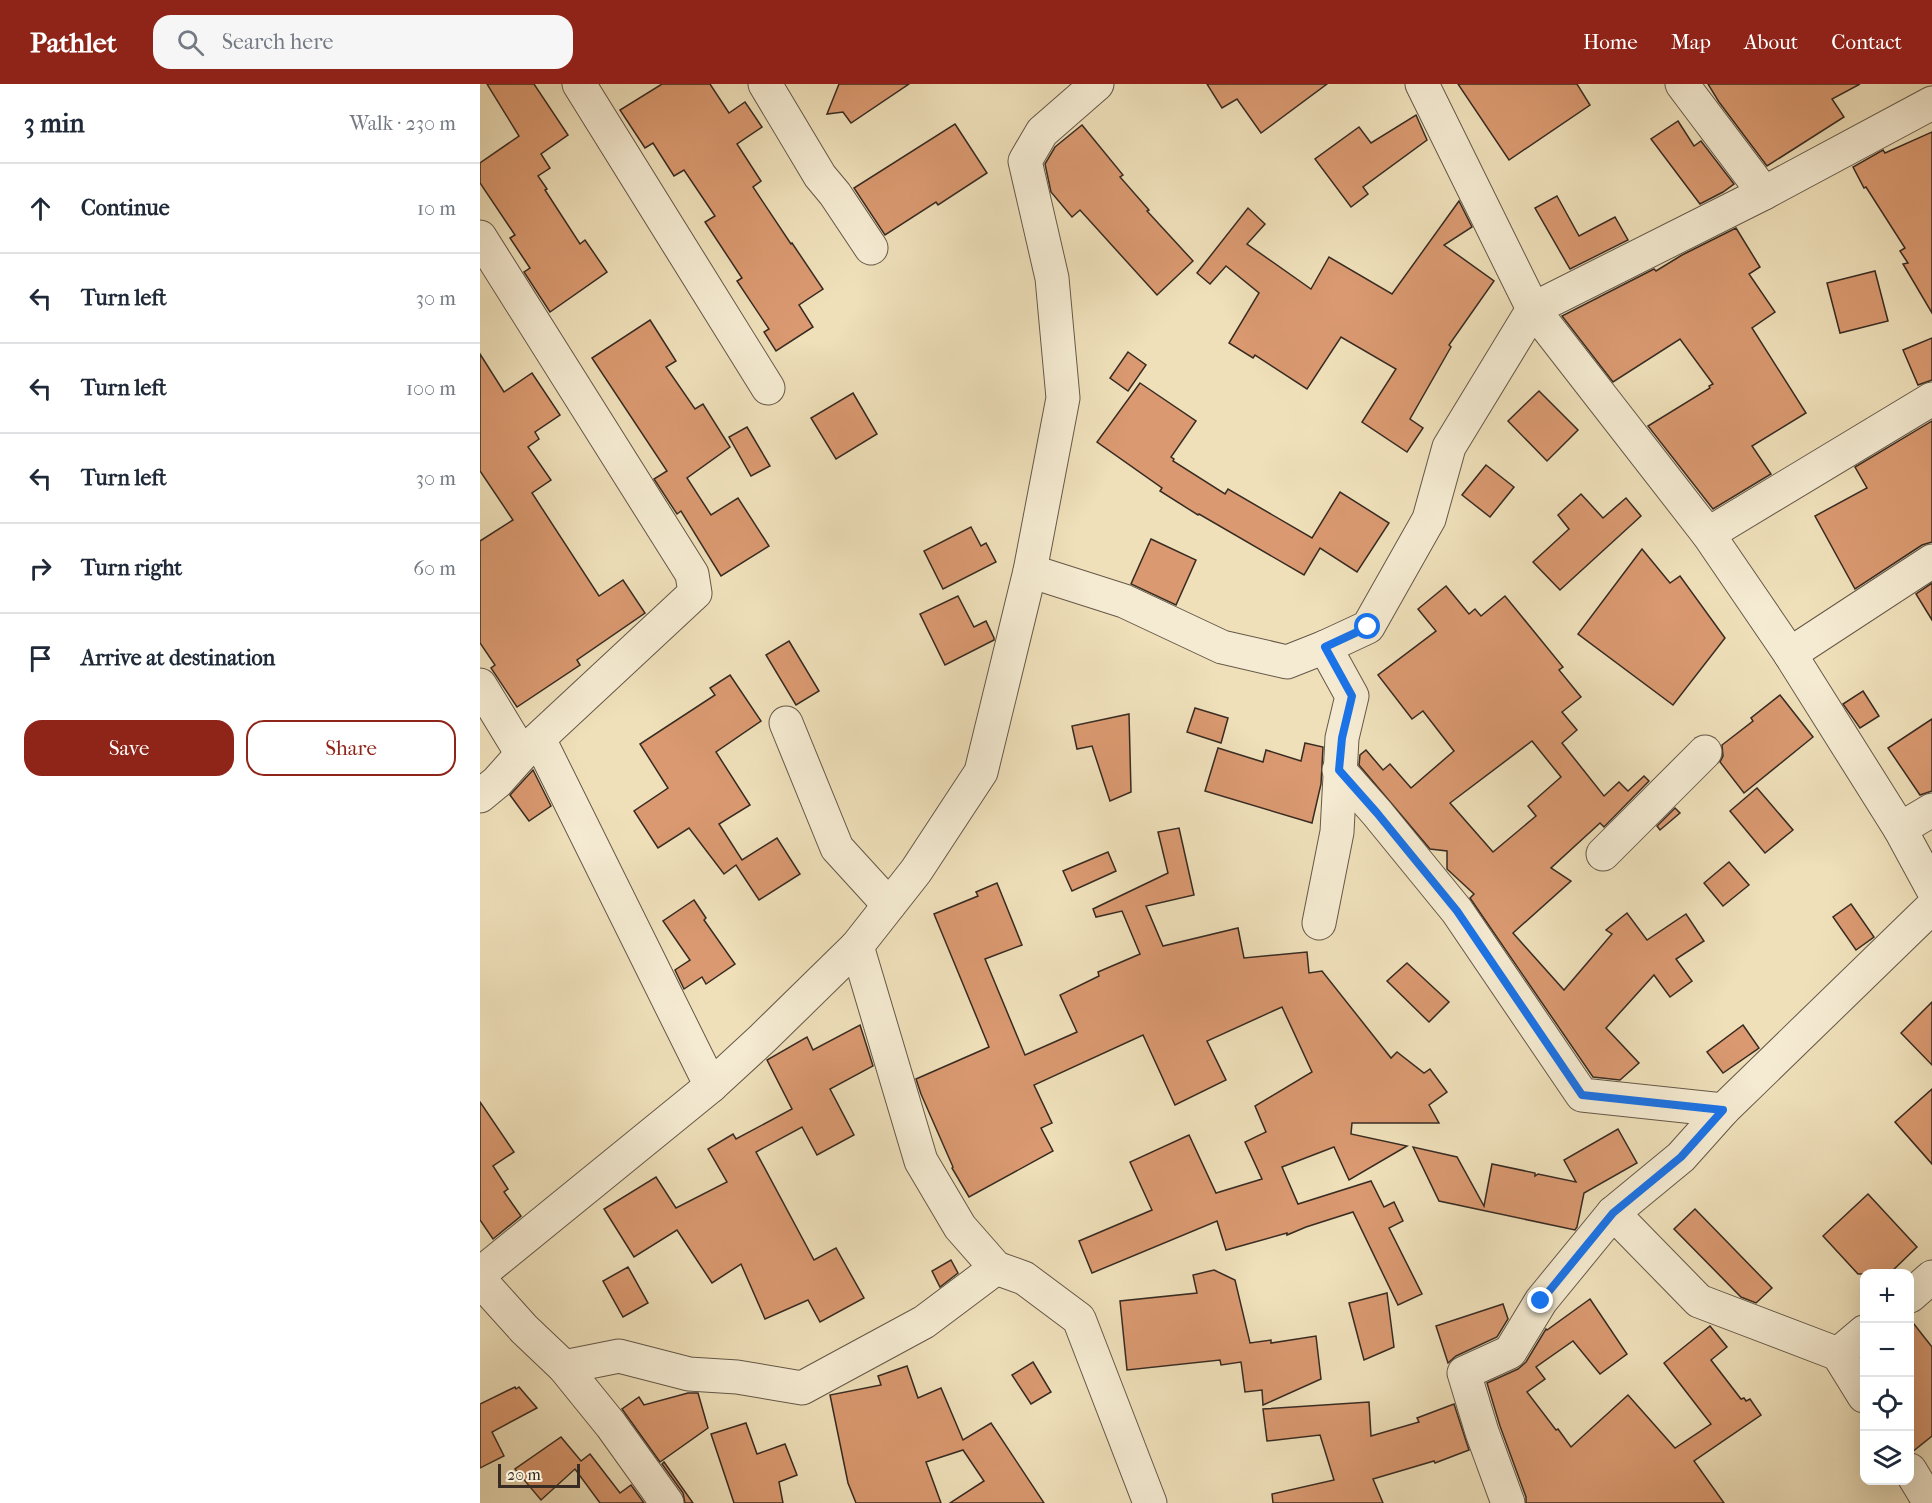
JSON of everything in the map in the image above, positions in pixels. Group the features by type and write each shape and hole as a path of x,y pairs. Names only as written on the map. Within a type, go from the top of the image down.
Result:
{"street":[{"path":"579,84 768,388"},
{"path":"765,84 820,176 835,194 871,249"},
{"path":"480,1274 711,1086 857,946 916,870 981,772 1030,571 1063,398 1052,278 1025,161 1042,132 1097,84"},
{"path":"1422,84 1533,309 1708,534 1790,654 1900,829 1932,888"},
{"path":"1682,84 1764,193"},
{"path":"1030,571 1124,601 1222,647 1287,662 1368,627 1429,519 1449,447 1533,309 1764,193 1932,103"},
{"path":"480,237 692,574 695,593 480,796"},
{"path":"1708,534 1932,399"},
{"path":"1790,654 1932,561"},
{"path":"1319,923 1337,832 1342,738 1352,696 1325,647"},
{"path":"480,685 530,747 711,1086"},
{"path":"786,723 837,848 889,905"},
{"path":"1603,854 1705,752"},
{"path":"1339,770 1457,911 1582,1095 1723,1110"},
{"path":"1900,829 1932,810"},
{"path":"1508,1503 1482,1432 1464,1372 1510,1352 1541,1301 1613,1213 1681,1157 1723,1110 1932,907"},
{"path":"857,946 921,1161 960,1227 996,1268 1024,1278 1079,1319 1150,1503"},
{"path":"1613,1213 1699,1300 1838,1354 1860,1390"},
{"path":"564,1367 619,1356 689,1374 737,1377 802,1388 924,1322 996,1268"},
{"path":"1914,1293 1932,1278"},
{"path":"480,1280 524,1329 564,1367 611,1425 667,1503"},
{"path":"1838,1354 1860,1335"},
{"path":"1914,1477 1930,1503"}],"building":[{"path":"487,84 534,84 568,135 541,154 550,168 538,176 580,244 585,240 607,272 550,312 524,272 530,268 510,238 515,235 480,183 480,163 519,136"},
{"path":"662,84 710,84 729,113 745,102 762,127 737,144 761,181 753,187 823,289 799,305 813,327 776,351 764,332 769,329 737,281 742,278 705,222 715,216 684,170 674,176 653,143 645,148 620,110"},
{"path":"839,84 909,84 851,123 843,112 827,114"},
{"path":"1207,84 1327,84 1261,133 1237,99 1222,108"},
{"path":"1458,84 1577,84 1590,105 1509,160"},
{"path":"1708,84 1860,84 1832,99 1844,117 1767,166"},
{"path":"1416,115 1427,140 1363,187 1368,194 1351,207 1315,159 1359,127 1371,143"},
{"path":"1678,121 1694,146 1701,141 1734,184 1700,204 1651,139"},
{"path":"955,124 987,173 938,205 936,202 885,235 854,188"},
{"path":"1082,125 1123,175 1120,177 1149,210 1147,211 1193,261 1157,295 1080,210 1072,217 1051,192 1045,164 1055,147"},
{"path":"1932,132 1932,313 1903,264 1908,263 1900,251 1905,248 1866,187 1864,188 1853,167 1883,150 1885,153"},
{"path":"1557,196 1579,236 1615,217 1628,240 1570,269 1535,208"},
{"path":"1459,201 1472,227 1444,245 1494,281 1449,345 1451,347 1410,419 1423,428 1407,452 1362,422 1396,369 1341,337 1307,389 1255,355 1253,358 1229,343 1259,293 1226,266 1210,284 1197,273 1248,208 1265,224 1247,244 1311,289 1329,257 1392,294"},
{"path":"1736,228 1760,267 1749,274 1775,312 1752,328 1806,413 1752,446 1771,474 1713,509 1648,426 1713,384 1680,339 1613,382 1562,316 1654,269 1656,271"},
{"path":"1875,271 1888,321 1840,333 1827,283"},
{"path":"650,320 676,361 666,367 695,409 703,404 730,447 687,478 711,515 738,498 769,546 721,576 681,511 677,514 654,479 667,471 592,358"},
{"path":"1932,338 1932,380 1918,385 1903,350"},
{"path":"1128,352 1146,365 1128,391 1110,378"},
{"path":"480,354 504,392 532,373 560,415 535,432 539,439 528,447 551,480 532,493 599,596 623,580 645,613 577,660 580,665 517,707 491,668 495,665 480,643 480,541 513,520 480,471"},
{"path":"1140,383 1196,421 1171,457 1173,461 1225,494 1228,489 1312,538 1340,492 1389,523 1357,572 1320,548 1304,575 1160,491 1162,488 1097,442"},
{"path":"1539,391 1578,430 1547,461 1508,421"},
{"path":"853,393 877,434 836,459 811,418"},
{"path":"1932,421 1932,542 1922,545 1855,589 1815,516 1867,488 1855,467"},
{"path":"747,427 770,466 751,476 729,437"},
{"path":"1486,465 1514,487 1490,517 1462,495"},
{"path":"1581,494 1603,518 1626,498 1641,516 1560,590 1533,562 1569,529 1558,515"},
{"path":"971,527 981,546 986,543 996,562 943,589 924,551"},
{"path":"1151,539 1196,560 1176,605 1131,584"},
{"path":"1642,549 1670,583 1680,576 1725,638 1673,705 1578,634"},
{"path":"1932,583 1932,620 1916,594"},
{"path":"1446,586 1469,614 1475,609 1481,616 1505,596 1563,667 1559,670 1581,697 1562,712 1577,730 1562,743 1604,796 1619,782 1628,791 1644,776 1649,781 1604,827 1600,823 1551,868 1571,881 1513,933 1564,990 1612,934 1606,930 1627,913 1647,940 1686,914 1704,941 1676,959 1692,981 1670,997 1654,975 1606,1028 1639,1063 1620,1080 1593,1077 1470,898 1474,894 1447,869 1447,851 1430,849 1359,765 1360,755 1366,750 1383,770 1390,764 1411,788 1454,751 1423,711 1412,719 1378,675 1436,631 1418,609","holes":["1532,741 1561,777 1528,806 1536,816 1493,852 1450,803"]},
{"path":"958,596 974,627 986,621 994,640 945,665 920,614"},
{"path":"789,641 819,691 796,705 766,655"},
{"path":"730,675 761,721 716,752 750,805 719,824 742,860 777,838 800,874 759,900 736,865 724,874 689,828 658,848 634,811 668,788 640,744 715,695 710,688"},
{"path":"1863,691 1879,716 1860,728 1843,704"},
{"path":"1780,695 1813,737 1744,793 1720,762 1723,756 1722,745 1753,721 1751,718"},
{"path":"1195,708 1228,718 1221,743 1187,732"},
{"path":"1129,714 1131,792 1110,801 1092,746 1077,749 1072,726"},
{"path":"1932,719 1932,791 1920,795 1888,748"},
{"path":"1305,743 1323,747 1321,784 1312,823 1205,791 1218,748 1263,762 1266,750 1301,761"},
{"path":"533,770 551,806 529,821 510,795"},
{"path":"1757,788 1793,830 1765,853 1730,811"},
{"path":"1675,808 1680,813 1660,830 1657,826"},
{"path":"1179,828 1194,895 1146,906 1163,946 1238,928 1244,958 1307,952 1309,973 1322,971 1391,1058 1397,1052 1424,1073 1430,1069 1447,1092 1429,1105 1439,1123 1352,1123 1351,1134 1407,1146 1349,1180 1334,1147 1282,1167 1298,1204 1371,1181 1384,1207 1394,1202 1403,1221 1389,1228 1422,1294 1398,1305 1353,1212 1287,1235 1287,1233 1226,1250 1217,1221 1092,1273 1079,1241 1152,1210 1130,1162 1189,1135 1216,1193 1262,1179 1245,1142 1266,1132 1255,1106 1312,1072 1282,1007 1207,1041 1226,1080 1175,1105 1143,1035 1034,1085 1052,1123 1041,1128 1053,1151 969,1197 952,1168 916,1079 989,1047 934,914 978,896 976,892 997,883 1022,945 985,959 1025,1055 1077,1032 1060,995 1099,976 1098,972 1140,954 1122,911 1096,917 1093,909 1168,873 1158,832"},
{"path":"1108,852 1116,871 1072,891 1063,871"},
{"path":"1729,862 1749,885 1723,906 1704,883"},
{"path":"694,900 706,918 704,920 735,964 706,984 702,977 684,989 675,970 690,960 663,921"},
{"path":"1851,904 1874,937 1856,950 1833,917"},
{"path":"1407,963 1449,1002 1429,1022 1387,981"},
{"path":"1932,1002 1932,1065 1901,1033"},
{"path":"860,1025 873,1066 830,1089 854,1135 817,1155 802,1127 756,1152 814,1260 836,1248 864,1298 820,1322 808,1300 765,1319 741,1264 712,1283 677,1230 634,1257 604,1209 656,1177 676,1208 727,1182 708,1149 733,1134 736,1139 792,1109 767,1060 807,1037 813,1050"},
{"path":"1743,1025 1759,1048 1723,1073 1707,1052"},
{"path":"1932,1089 1932,1164 1895,1122"},
{"path":"480,1102 514,1152 493,1166 508,1189 504,1192 521,1216 493,1239 480,1220"},
{"path":"1618,1129 1637,1163 1584,1193 1575,1230 1439,1201 1413,1147 1457,1157 1484,1206 1492,1164 1535,1173 1535,1176 1538,1174 1576,1182 1564,1160"},
{"path":"1868,1194 1917,1247 1894,1269 1860,1269 1860,1274 1858,1274 1823,1236"},
{"path":"1695,1209 1772,1288 1756,1303 1741,1297 1674,1229"},
{"path":"951,1260 958,1273 940,1287 932,1271"},
{"path":"628,1267 648,1303 623,1317 603,1281"},
{"path":"1214,1270 1235,1280 1250,1343 1271,1340 1271,1343 1316,1336 1321,1379 1263,1405 1262,1390 1245,1392 1241,1362 1221,1365 1220,1360 1127,1370 1120,1301 1197,1293 1193,1275"},
{"path":"1387,1293 1394,1347 1364,1360 1349,1303"},
{"path":"1590,1299 1627,1354 1600,1374 1573,1341 1536,1367 1545,1379 1527,1392 1571,1447 1628,1395 1675,1448 1711,1424 1664,1363 1710,1326 1727,1347 1711,1360 1741,1399 1744,1398 1746,1401 1750,1399 1761,1415 1694,1461 1724,1503 1526,1503 1526,1497 1487,1383 1518,1369 1526,1362 1546,1329"},
{"path":"1503,1304 1508,1319 1497,1337 1456,1356 1448,1363 1436,1326"},
{"path":"1914,1324 1932,1347 1932,1436 1914,1450"},
{"path":"1033,1362 1051,1392 1031,1404 1012,1375"},
{"path":"907,1366 918,1398 941,1388 963,1440 991,1423 1044,1503 950,1503 984,1481 963,1450 926,1462 941,1503 856,1503 848,1483 830,1395 881,1385 878,1376"},
{"path":"515,1387 516,1389 519,1387 537,1408 492,1432 504,1456 480,1468 480,1404"},
{"path":"688,1393 698,1393 708,1428 660,1462 622,1409 639,1397 644,1405"},
{"path":"1369,1402 1371,1436 1419,1422 1417,1418 1454,1404 1469,1450 1435,1463 1434,1461 1373,1479 1383,1503 1273,1503 1272,1494 1334,1480 1320,1435 1267,1441 1263,1409"},
{"path":"746,1423 757,1454 785,1444 797,1475 779,1482 783,1503 734,1503 711,1434"},
{"path":"561,1437 581,1461 590,1454 620,1493 631,1485 644,1503 600,1503 575,1469 541,1500 515,1469"},
{"path":"664,1462 693,1503 685,1503 683,1493 662,1464"}],"route":[{"path":"1368,627 1325,647 1352,696 1342,738 1339,770 1457,911 1492,966 1582,1095 1723,1110 1681,1157 1613,1213 1541,1301"}]}
